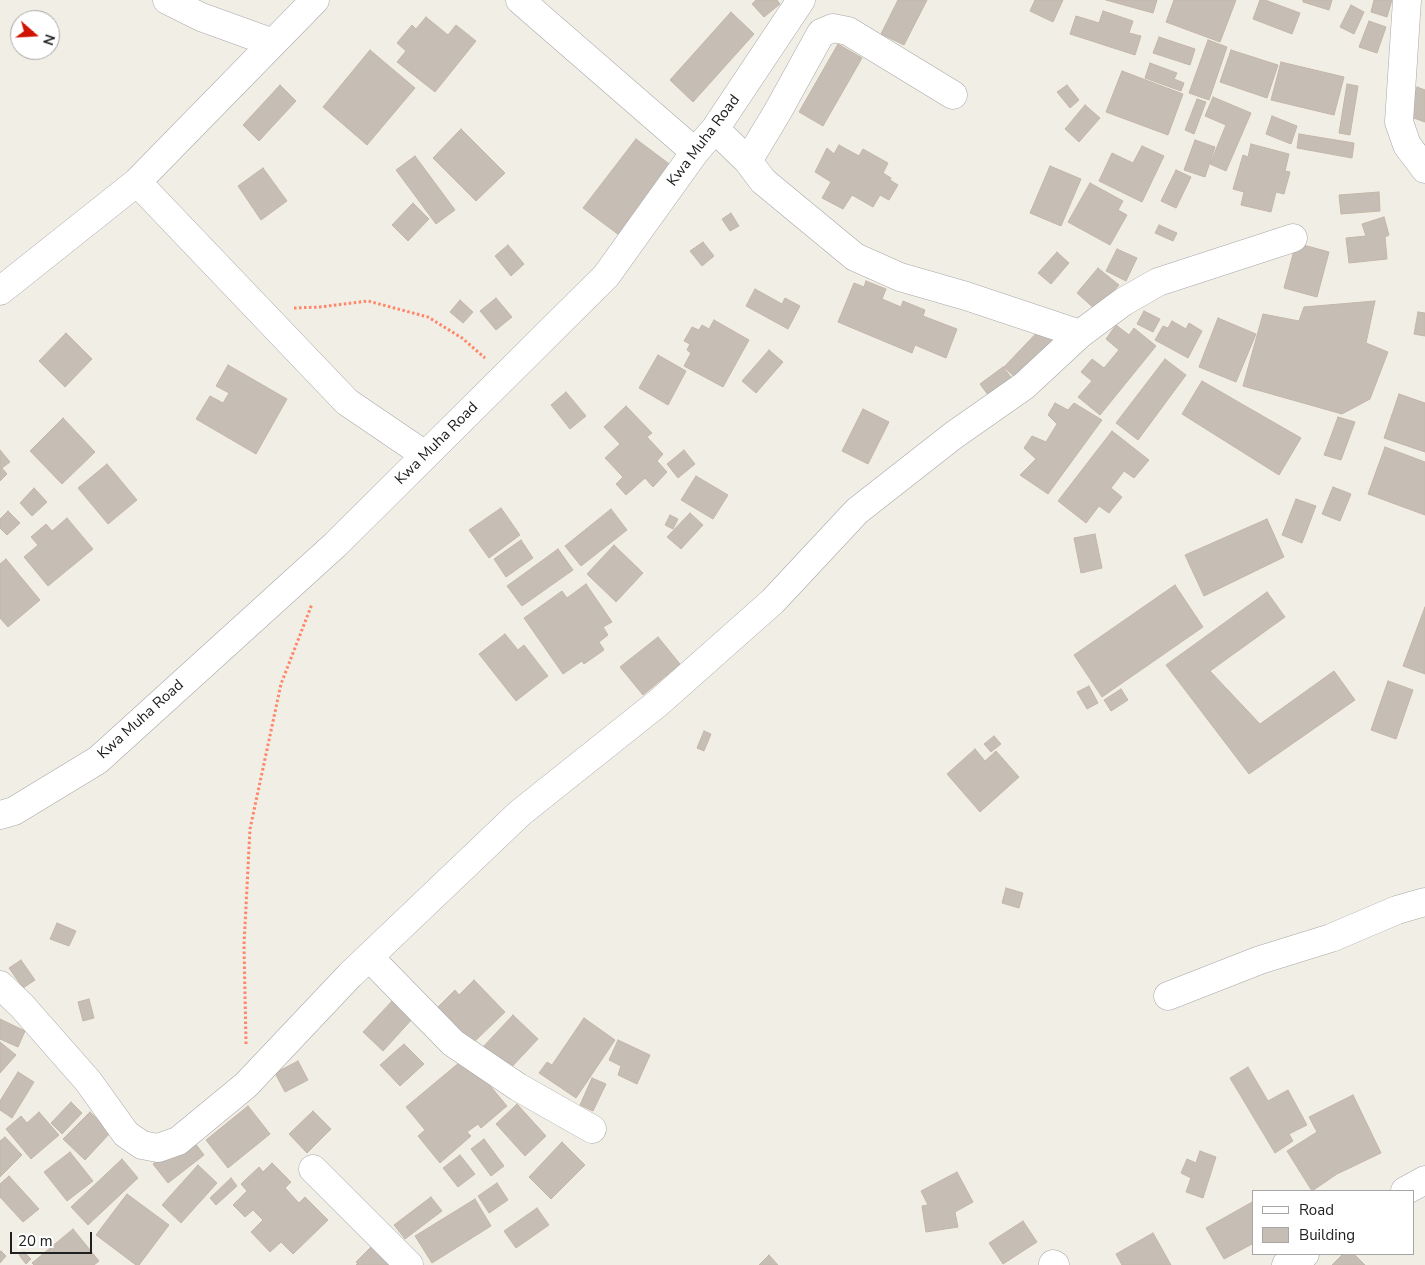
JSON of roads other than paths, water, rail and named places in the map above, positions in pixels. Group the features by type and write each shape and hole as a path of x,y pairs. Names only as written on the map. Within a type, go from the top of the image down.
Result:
{"street":[{"path":"167,0 201,17 273,43"},
{"path":"0,291 137,182 315,0"},
{"path":"520,0 695,152"},
{"name":"Kwa Muha Road","path":"0,815 14,811 98,760 335,545 606,276 695,152 715,129 801,0"},
{"path":"1407,0 1399,122 1407,145 1425,169"},
{"path":"748,161 821,33 833,28 848,31 953,95"},
{"path":"715,129 748,161 763,181 855,257 900,278 966,296 1080,334"},
{"path":"137,182 347,402 425,455"},
{"path":"0,985 22,1006 88,1081 126,1134 142,1145 158,1148 178,1141 246,1085 369,957 520,813 658,703 773,601 857,511 954,435 1024,386 1080,334 1123,302 1158,282 1292,238"},
{"path":"1168,996 1260,960 1331,938 1396,910 1425,902"},
{"path":"369,957 453,1043 518,1086 592,1129"},
{"path":"313,1169 408,1265"},
{"path":"1408,1190 1425,1180"},
{"path":"1286,1265 1303,1255"}]}
